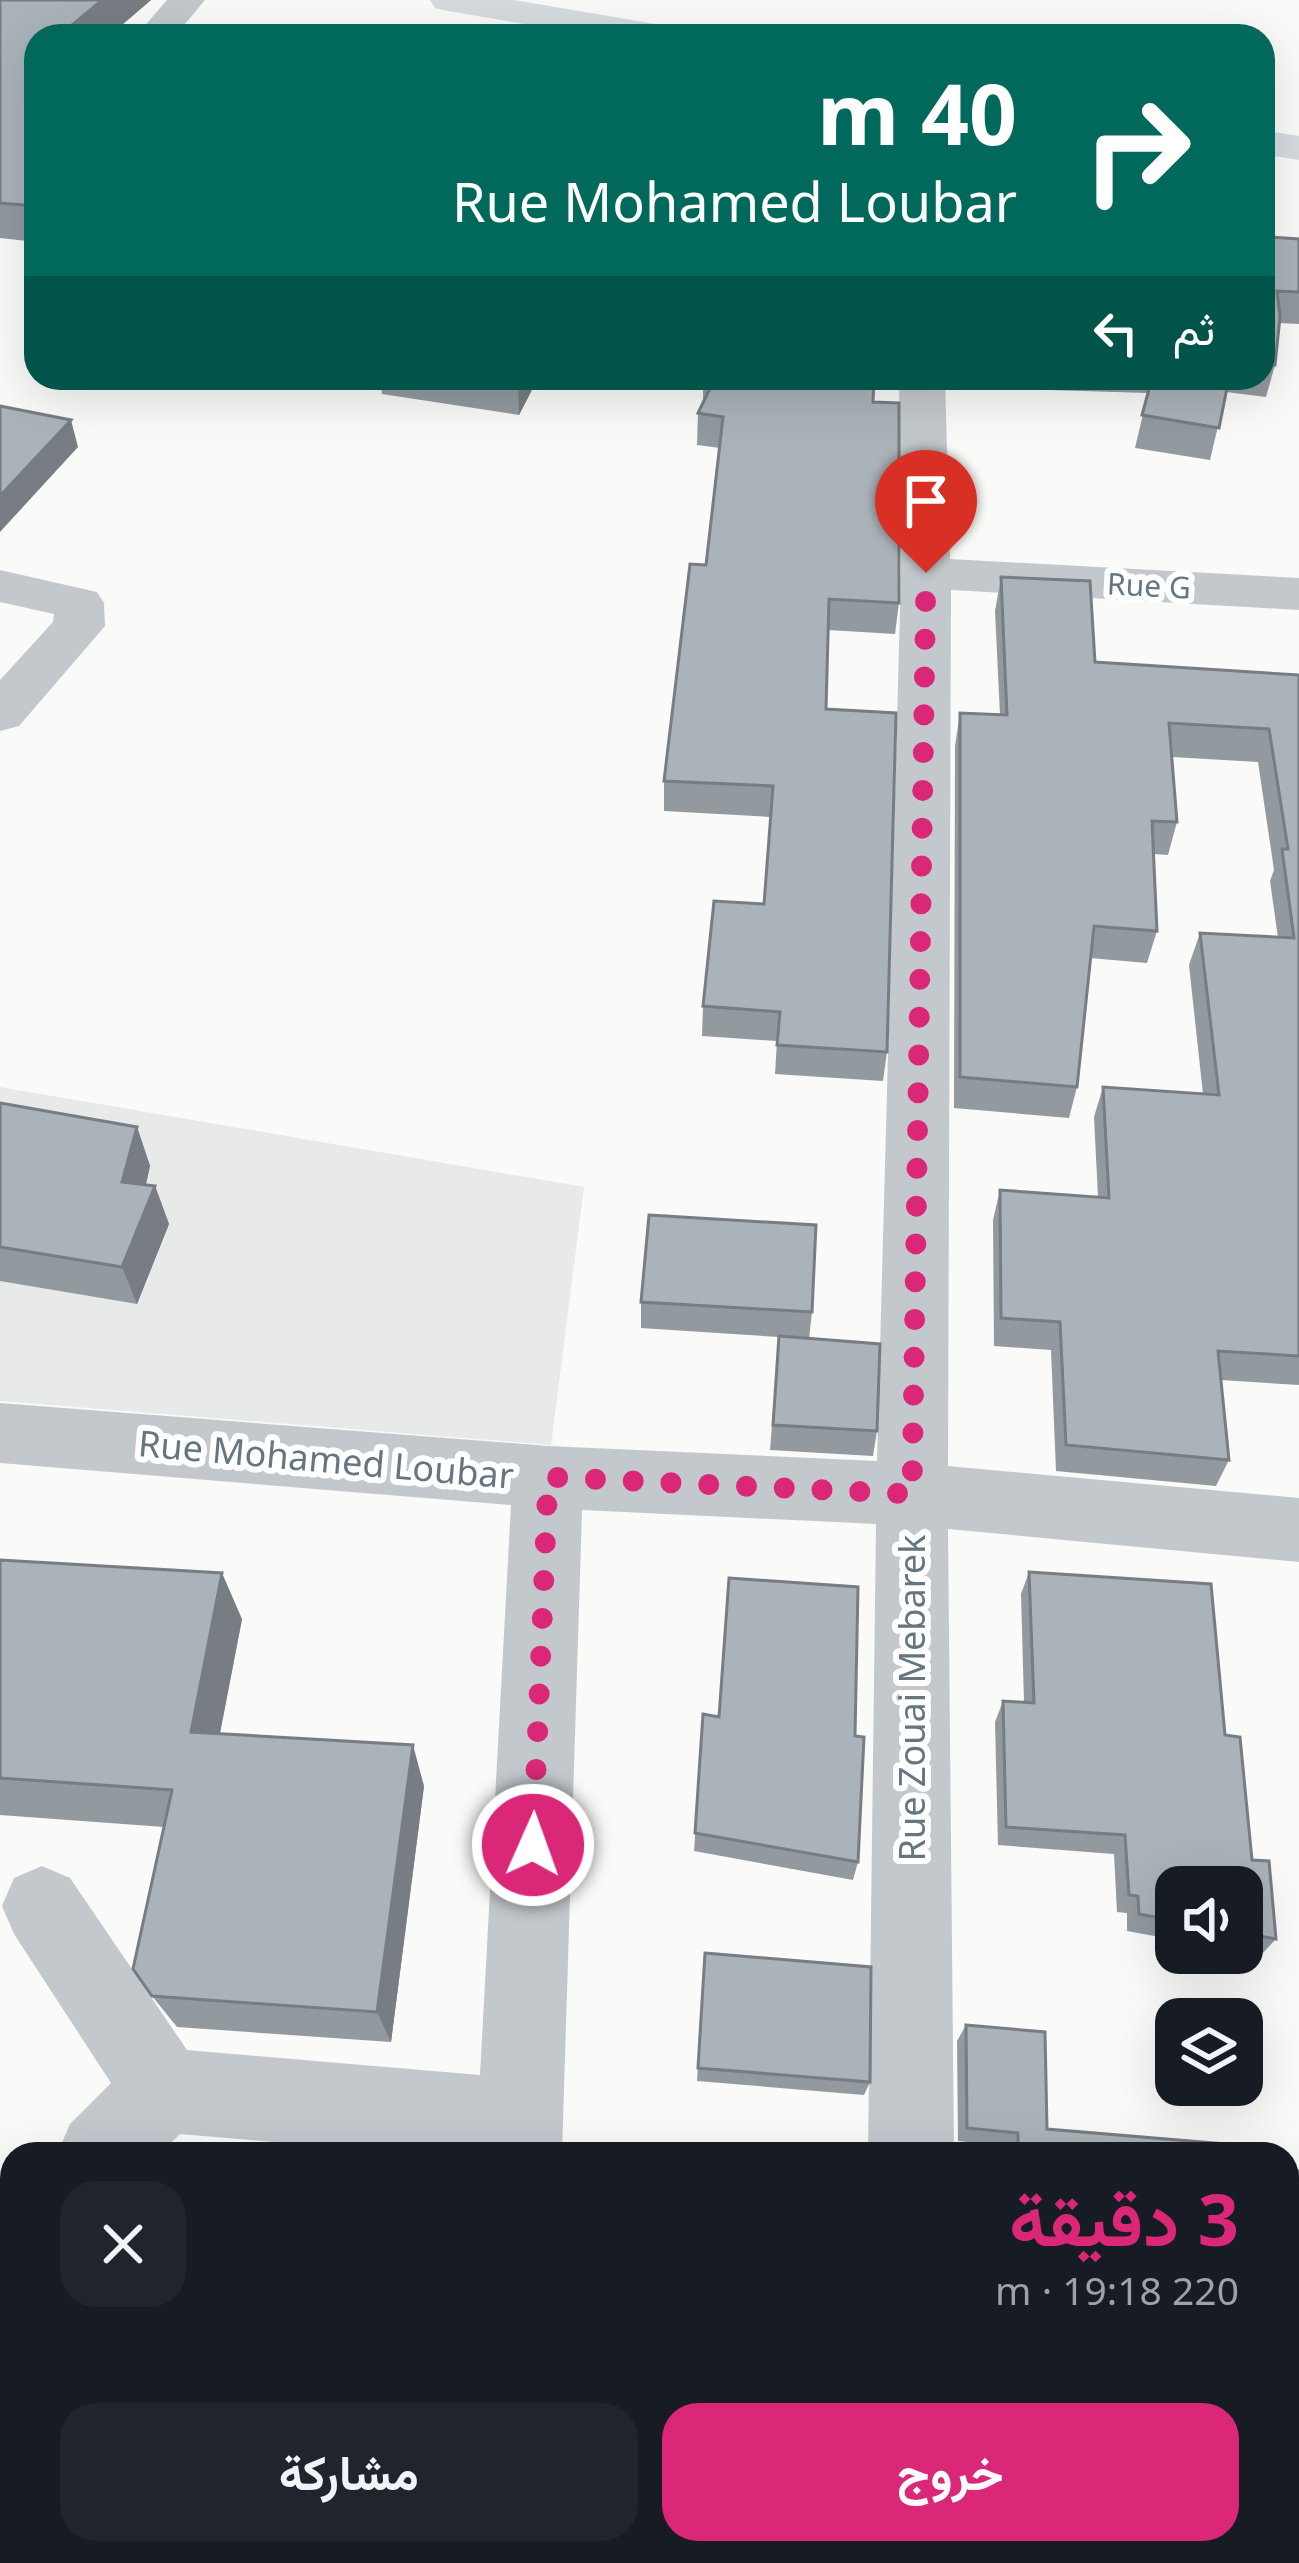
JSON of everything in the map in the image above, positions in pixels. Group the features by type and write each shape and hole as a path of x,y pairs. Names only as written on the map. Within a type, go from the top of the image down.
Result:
{"main road":[{"path":"448,0 590,24"}],"street":[{"path":"166,24 187,0"},
{"name":"Rue Zouai Mebarek","path":"911,2142 912,1494 926,573 922,390"},
{"name":"Rue G","path":"926,573 1299,594"},
{"path":"0,586 79,603 79,626 0,713"},
{"name":"Rue Mohamed Loubar","path":"0,1433 548,1477 912,1494 1299,1530"},
{"path":"42,1906 164,2090 520,2138 548,1477"},
{"path":"112,2142 164,2090"}],"shaded area":[{"path":"0,1087 584,1187 551,1445 0,1401"}],"building":[{"path":"0,0 102,0 73,24 24,24 24,205 0,203"},
{"path":"1275,237 1299,239 1299,292 1277,291 1280,317 1275,365"},
{"path":"709,390 874,390 873,402 899,403 899,603 829,599 826,709 896,713 887,1052 777,1045 780,1012 703,1006 714,901 764,904 773,786 664,781 690,564 706,565 723,417 698,413"},
{"path":"1149,390 1227,390 1219,428 1142,415"},
{"path":"0,406 71,420 0,496"},
{"path":"1001,577 1090,581 1095,662 1299,675 1299,1356 1218,1351 1229,1460 1066,1445 1060,1322 1001,1318 1000,1190 1109,1198 1103,1087 1219,1095 1200,933 1294,938 1282,849 1288,849 1269,729 1169,723 1177,822 1152,821 1157,931 1094,926 1077,1087 960,1077 960,713 1007,715"},
{"path":"0,1103 137,1127 122,1182 155,1186 122,1267 0,1247"},
{"path":"649,1215 816,1225 812,1312 641,1302"},
{"path":"779,1336 880,1344 877,1431 773,1425"},
{"path":"0,1560 222,1573 191,1732 413,1745 377,2012 152,1996 133,1969 172,1790 0,1778"},
{"path":"1029,1572 1211,1584 1225,1735 1240,1737 1252,1860 1269,1861 1276,1939 1263,1937 1263,1866 1155,1866 1155,1917 1139,1914 1138,1896 1129,1895 1125,1835 1006,1827 1003,1701 1034,1703"},
{"path":"729,1578 858,1587 855,1736 864,1737 858,1862 695,1833 703,1714 719,1717"},
{"path":"705,1953 871,1967 870,2082 698,2068"},
{"path":"966,2025 1045,2032 1047,2129 1202,2142 1018,2142 1018,2133 967,2128"}],"route":[{"path":"533,1845 548,1477 912,1494 926,573"}]}
